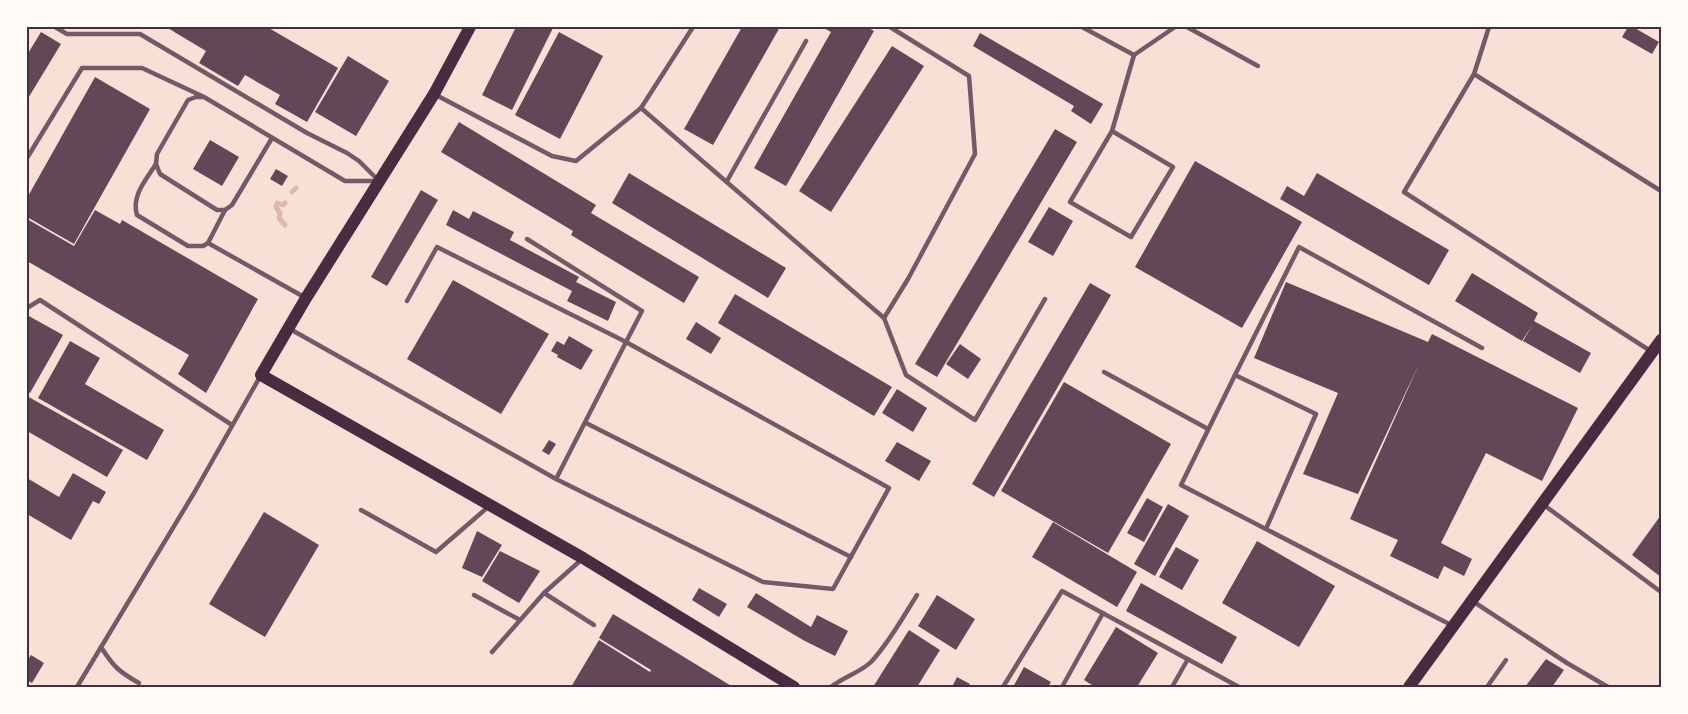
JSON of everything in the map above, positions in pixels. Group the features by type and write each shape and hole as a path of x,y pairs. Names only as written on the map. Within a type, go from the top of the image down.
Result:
{"main road":[{"path":"470,27 434,94 306,298 290,329 261,375 583,558 794,687"},
{"path":"1409,687 1661,340"}],"lane":[{"path":"55,27 67,34 140,34 308,133 359,160 380,180"},
{"path":"434,94 552,156 576,161 640,108 693,27"},
{"path":"884,318 908,279 975,154 969,76 890,27"},
{"path":"1082,27 1091,29 1134,56"},
{"path":"1112,131 1173,167 1131,237 1070,202 1112,131 1134,56 1174,27"},
{"path":"1187,27 1258,66"},
{"path":"1489,27 1474,74 1404,192 1652,352"},
{"path":"727,181 806,40"},
{"path":"27,158 82,68 141,68 204,97 345,181 380,180"},
{"path":"1474,74 1661,191"},
{"path":"204,97 188,100 157,154 156,164 136,196 134,206 137,215 188,246 203,246 208,243 225,210"},
{"path":"640,108 884,318 906,375 975,420 1045,299"},
{"path":"156,164 160,174 217,210 225,210 232,206 272,138"},
{"path":"527,239 642,311 556,479"},
{"path":"208,243 306,298"},
{"path":"290,329 556,479 763,582 833,589 889,488 626,342 437,247 407,301"},
{"path":"1453,626 1181,485 1299,247 1482,348"},
{"path":"27,308 40,300 232,425"},
{"path":"1104,372 1208,429"},
{"path":"77,687 194,493 261,375"},
{"path":"1235,375 1316,414 1266,529"},
{"path":"586,423 851,557"},
{"path":"1542,504 1661,592"},
{"path":"361,510 436,552 490,506"},
{"path":"492,652 544,593 583,558"},
{"path":"1003,687 1062,591 1239,687"},
{"path":"544,593 594,625"},
{"path":"474,595 520,620"},
{"path":"831,687 870,663 917,595"},
{"path":"1472,600 1567,663 1608,687"},
{"path":"1062,687 1104,613"},
{"path":"101,647 112,664 123,674 139,683"},
{"path":"1172,687 1188,659"},
{"path":"1487,687 1506,660"}],"building":[{"path":"166,27 267,27 338,68 307,122 275,104 280,95 245,75 238,86 199,63 206,51"},
{"path":"516,27 553,28 512,110 482,95"},
{"path":"742,27 780,27 713,145 684,129"},
{"path":"822,27 867,27 874,31 786,186 754,168 831,32"},
{"path":"1628,27 1633,27 1659,42 1652,54 1622,37"},
{"path":"41,32 61,44 27,100 27,55"},
{"path":"559,32 603,56 560,139 515,115"},
{"path":"980,33 1103,104 1091,124 1071,111 1074,106 973,46"},
{"path":"892,46 924,66 831,212 799,191"},
{"path":"348,56 389,81 356,136 315,112"},
{"path":"95,77 150,109 74,244 27,217 27,198"},
{"path":"459,122 596,205 591,213 699,277 684,303 571,235 573,231 441,152"},
{"path":"1055,129 1077,142 937,377 915,364"},
{"path":"210,140 239,157 222,186 193,169"},
{"path":"1195,161 1302,222 1242,328 1135,267"},
{"path":"276,169 288,176 282,186 270,179"},
{"path":"629,173 786,268 768,298 612,203"},
{"path":"1317,173 1449,250 1429,285 1280,199 1287,186 1304,196"},
{"path":"421,190 438,200 387,286 371,277"},
{"path":"1049,207 1073,221 1053,256 1028,242"},
{"path":"95,210 120,224 122,220 258,299 206,393 178,374 189,355 27,261 27,219 74,246"},
{"path":"453,210 469,219 473,211 514,232 510,240 579,277 576,282 616,302 608,321 567,301 572,291 446,225"},
{"path":"1472,273 1538,313 1534,321 1591,353 1580,373 1523,341 1533,324 1522,341 1455,301"},
{"path":"453,280 549,334 501,414 407,359"},
{"path":"1286,282 1428,342 1432,334 1578,408 1542,481 1486,453 1441,543 1472,559 1464,576 1444,566 1438,579 1390,556 1398,540 1350,519 1419,364 1358,494 1303,474 1338,393 1254,358"},
{"path":"1090,283 1111,295 994,497 972,484"},
{"path":"735,294 892,387 874,416 718,323"},
{"path":"27,315 63,335 30,393 27,391"},
{"path":"696,322 721,338 711,354 686,339"},
{"path":"569,336 593,350 581,370 557,357 558,355 551,351 557,341 564,345"},
{"path":"70,341 100,358 85,384 164,430 147,460 38,398"},
{"path":"960,344 981,359 968,379 946,364"},
{"path":"1064,382 1171,444 1108,553 1001,491"},
{"path":"897,389 927,408 913,432 882,413"},
{"path":"27,396 123,450 107,477 27,431"},
{"path":"549,440 556,444 549,455 542,451"},
{"path":"897,442 931,461 919,481 885,461"},
{"path":"73,473 106,492 99,504 93,501 71,540 27,514 27,478 59,497"},
{"path":"1147,498 1163,507 1144,542 1127,533"},
{"path":"1168,504 1189,516 1155,576 1134,564"},
{"path":"264,512 319,545 265,637 209,604"},
{"path":"1661,515 1661,577 1632,555"},
{"path":"1053,522 1137,572 1117,607 1032,557"},
{"path":"477,531 502,545 482,577 462,568"},
{"path":"1257,541 1335,586 1299,647 1222,603"},
{"path":"1176,547 1199,560 1182,590 1159,577"},
{"path":"500,551 540,571 519,603 482,581"},
{"path":"1141,583 1237,637 1222,664 1126,611"},
{"path":"699,588 727,604 719,617 692,600"},
{"path":"756,593 811,627 817,615 848,631 835,656 747,607"},
{"path":"937,595 975,619 956,650 918,626"},
{"path":"613,614 733,687 571,687 599,640 650,672 651,670 599,638"},
{"path":"1116,627 1158,653 1137,687 1095,687 1084,680"},
{"path":"909,630 940,650 917,687 873,687"},
{"path":"31,655 44,663 32,683 27,680 27,661"},
{"path":"1546,659 1564,670 1552,687 1525,687"},
{"path":"1024,667 1051,682 1048,687 1013,687"},
{"path":"957,677 970,684 968,687 952,687"}],"waterway":[{"path":"292,192 296,188"},
{"path":"285,203 283,205 277,203 276,207 280,213 279,218 285,225"}]}
